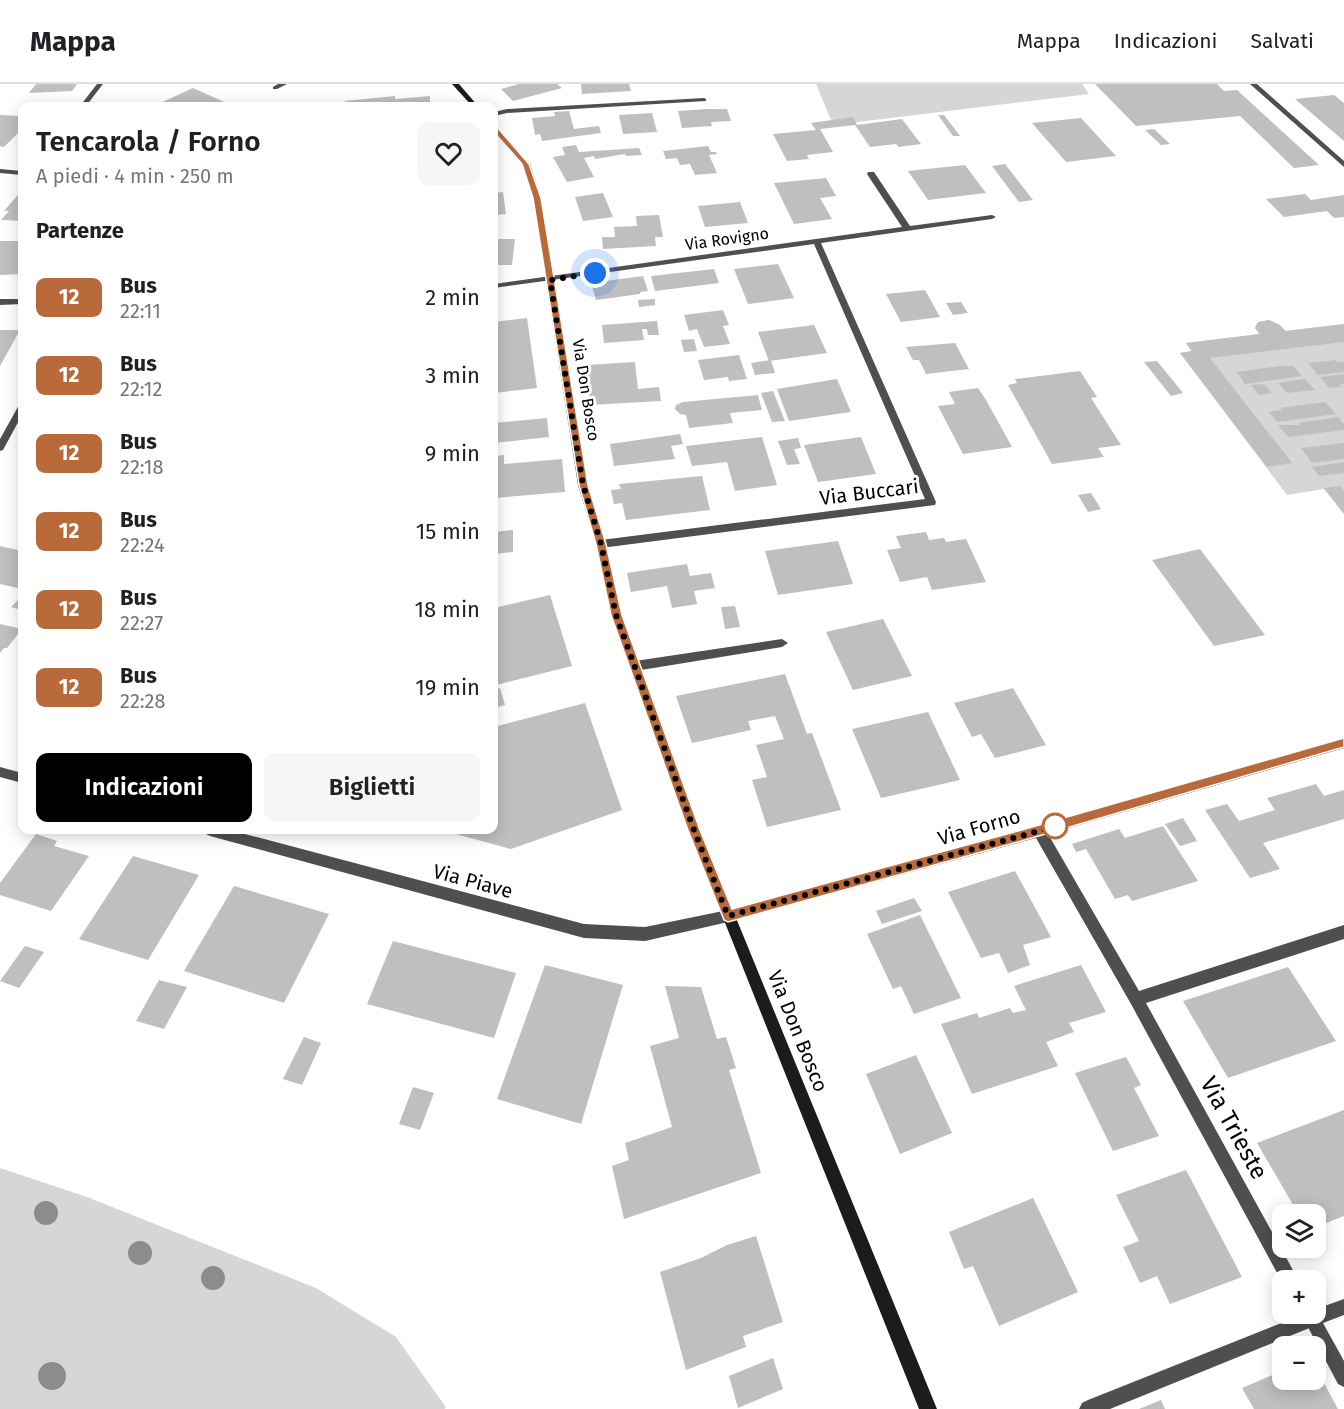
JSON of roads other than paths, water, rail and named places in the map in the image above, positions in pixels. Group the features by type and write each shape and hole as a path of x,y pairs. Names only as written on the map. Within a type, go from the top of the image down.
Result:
{"street":[{"path":"85,102 100,84"},
{"path":"275,88 284,84"},
{"path":"455,84 471,102"},
{"path":"1253,84 1344,165"},
{"path":"498,113 704,100"},
{"name":"Via Don Bosco","path":"498,132 526,164 537,198 583,485 601,544 616,615 694,830 928,1409"},
{"path":"0,171 18,173"},
{"path":"871,174 907,228"},
{"name":"Via Rovigno","path":"498,286 992,217"},
{"name":"Via Buccari","path":"601,544 931,502 817,242"},
{"path":"0,302 18,302"},
{"path":"0,448 18,414"},
{"path":"634,666 782,643"},
{"name":"Via Forno","path":"728,916 1039,831 1344,743"},
{"path":"0,772 18,777"},
{"name":"Via Trieste","path":"1039,831 1136,999 1285,1270"},
{"name":"Via Piave","path":"225,834 584,931 645,934 728,916"},
{"path":"1136,999 1344,932"},
{"path":"1326,1312 1344,1307"},
{"path":"1088,1409 1294,1324"},
{"path":"1315,1324 1344,1378"}]}
